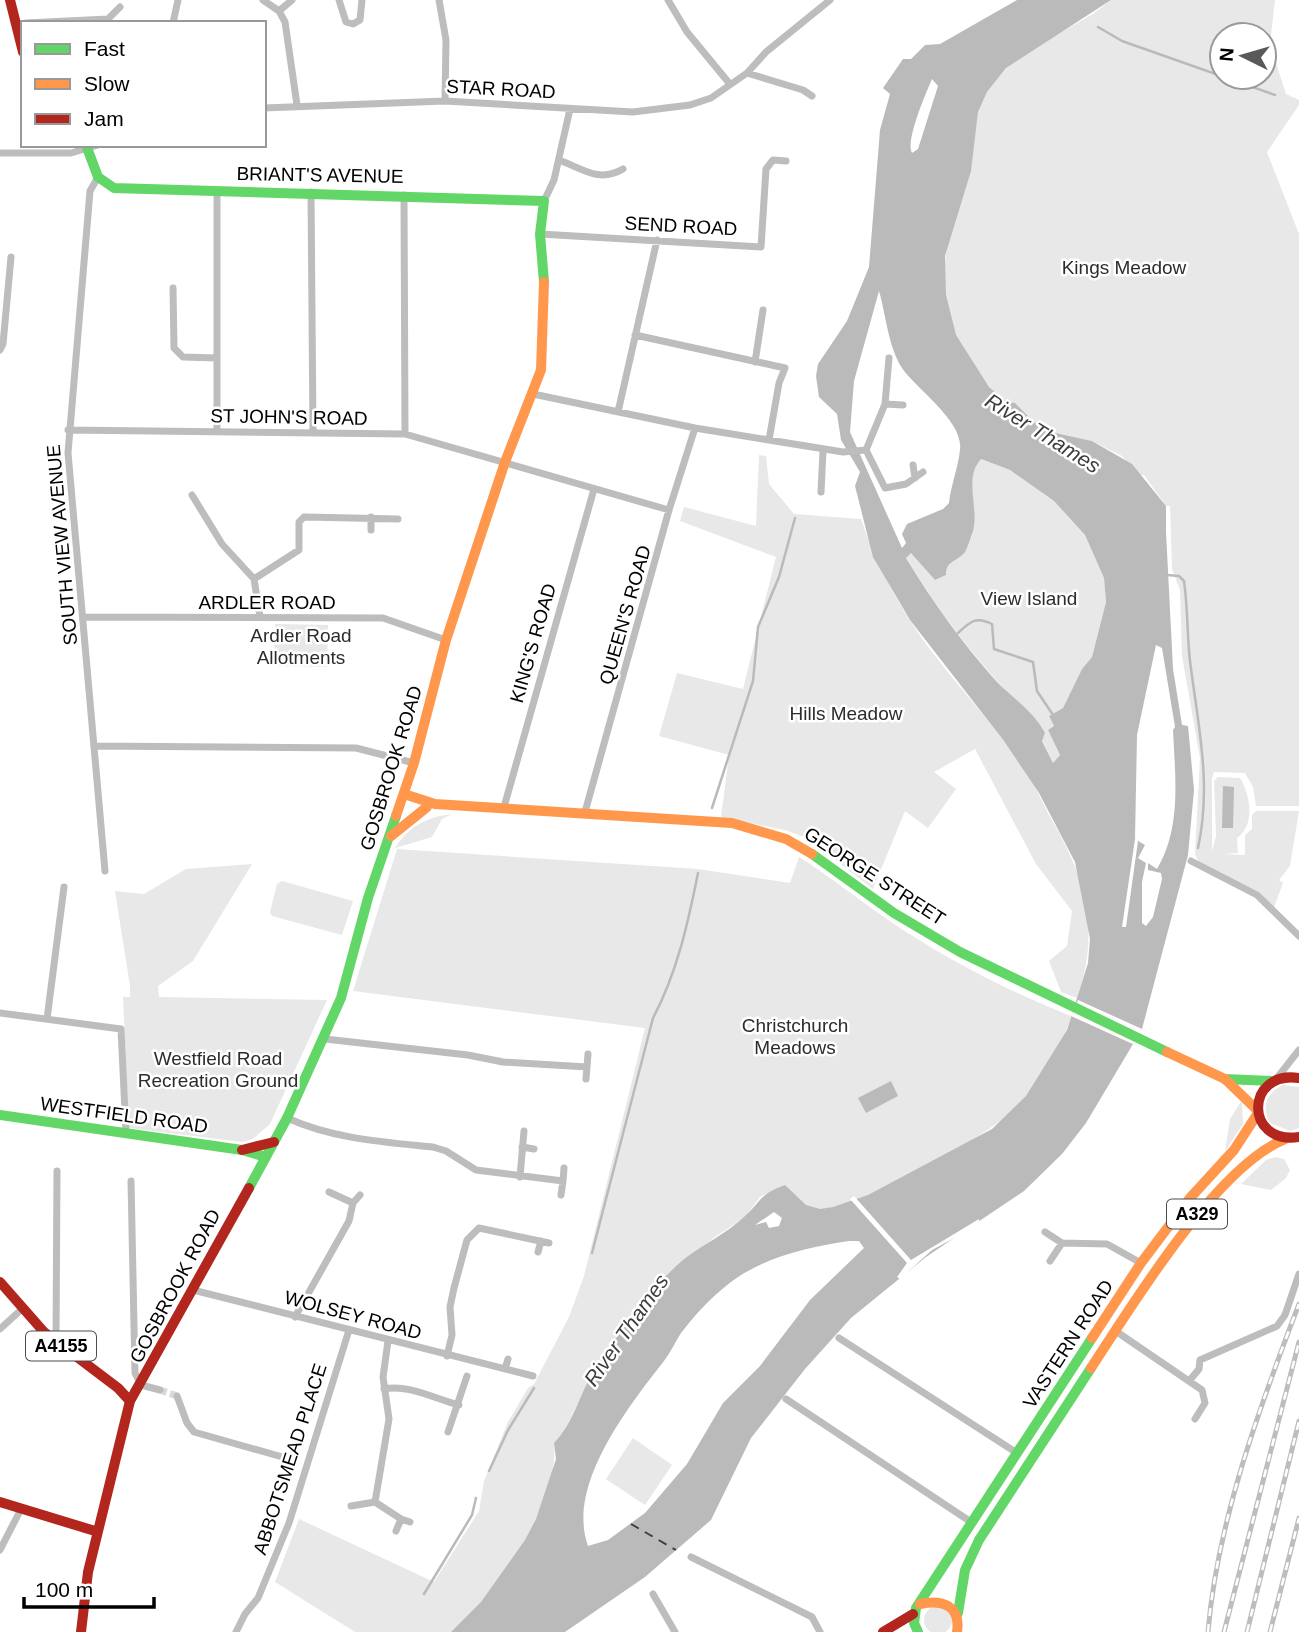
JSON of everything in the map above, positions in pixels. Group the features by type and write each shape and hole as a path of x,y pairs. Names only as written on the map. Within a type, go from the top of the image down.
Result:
{"main road":[{"path":"10,0 21,23"},
{"path":"86,147 98,177"},
{"name":"BRIANT'S AVENUE","path":"98,177 114,188 536,198 544,201"},
{"name":"GOSBROOK ROAD","path":"130,1401 287,1118 325,1039 344,989 366,904 414,763 446,640 505,463 541,370 544,338 540,234 544,201"},
{"name":"GEORGE STREET","path":"402,799 417,809 431,805 504,807 732,823 786,839 927,933 1003,975 1225,1079 1258,1111 1269,1132 1285,1139"},
{"path":"389,838 431,805"},
{"name":"GEORGE STREET","path":"1225,1079 1299,1078"},
{"name":"VASTERN ROAD","path":"917,1609 1141,1263 1190,1198 1234,1150 1258,1111 1262,1091 1274,1080"},
{"name":"WESTFIELD ROAD","path":"0,1115 242,1150 266,1157"},
{"path":"1285,1139 1299,1137"},
{"name":"VASTERN ROAD","path":"957,1632 965,1570 979,1540 1023,1468 1160,1265 1204,1206 1258,1153 1285,1139"},
{"name":"WESTFIELD ROAD","path":"242,1150 274,1142"},
{"name":"A4155","path":"0,1282 56,1342 110,1382 130,1401"},
{"path":"80,1632 95,1531 123,1442 130,1401"},
{"path":"0,1502 95,1531"},
{"path":"883,1632 917,1609 944,1602 958,1616 968,1632"},
{"path":"917,1609 918,1632"}],"street":[{"path":"173,21 178,0"},
{"path":"263,0 279,11 290,49 297,105"},
{"path":"279,11 292,0"},
{"path":"340,0 346,22 353,24 360,20 362,0"},
{"path":"439,0 446,40 444,101"},
{"path":"668,0 682,26 729,83"},
{"name":"STAR ROAD","path":"266,108 444,101 570,109 658,110 711,98 747,73 766,52 830,0"},
{"path":"108,21 120,7"},
{"path":"747,73 803,90 812,96"},
{"name":"GOSBROOK ROAD","path":"544,201 559,160 570,109"},
{"path":"0,153 31,149 71,153 86,147"},
{"path":"559,160 592,175 611,176 623,169"},
{"name":"SEND ROAD","path":"540,234 761,247 766,169 773,160 786,160"},
{"name":"SOUTH VIEW AVENUE","path":"98,177 90,191 68,430 105,871"},
{"path":"216,432 217,190"},
{"path":"311,192 313,433"},
{"path":"404,195 405,434"},
{"path":"618,412 657,240"},
{"path":"0,265 10,261 3,344 0,350"},
{"path":"173,288 174,348 183,357 217,358"},
{"path":"755,362 763,310"},
{"path":"635,335 785,368 779,383 769,440"},
{"path":"863,450 885,404 888,358"},
{"path":"533,394 695,428 823,451 863,450"},
{"path":"885,404 903,405"},
{"name":"QUEEN'S ROAD","path":"585,812 669,510 695,428"},
{"name":"ST JOHN'S ROAD","path":"68,430 405,434 669,510"},
{"path":"863,450 885,488 906,484 923,472"},
{"path":"821,492 823,451"},
{"path":"913,465 915,478"},
{"name":"KING'S ROAD","path":"504,807 594,489"},
{"path":"192,495 222,544 254,579 258,590 260,617"},
{"path":"254,579 299,550 299,522 304,517 398,519"},
{"path":"370,530 372,517"},
{"name":"ARDLER ROAD","path":"83,617 383,618 446,640"},
{"path":"95,746 356,748 414,763"},
{"path":"1191,861 1257,895 1299,936"},
{"path":"47,1019 64,887"},
{"path":"0,1013 121,1029 126,1132"},
{"path":"325,1039 468,1055 503,1062 587,1067"},
{"path":"1274,1080 1299,1050"},
{"path":"586,1079 588,1054"},
{"path":"287,1118 314,1130 343,1138 433,1147 446,1151 476,1170 562,1181"},
{"path":"520,1177 524,1131"},
{"path":"522,1147 534,1149"},
{"path":"561,1195 564,1168"},
{"path":"56,1342 57,1171"},
{"path":"131,1181 132,1343 135,1373 141,1385 159,1390"},
{"path":"329,1192 353,1203"},
{"path":"295,1317 349,1221 353,1203 360,1195"},
{"path":"447,1356 452,1335 450,1307 467,1240 480,1228 545,1242 538,1252"},
{"path":"1045,1232 1062,1244 1107,1244 1141,1263"},
{"path":"1049,1261 1062,1244"},
{"path":"1190,1380 1199,1369 1200,1360 1277,1326 1286,1315 1299,1274"},
{"name":"WOLSEY ROAD","path":"193,1290 533,1376"},
{"path":"0,1329 23,1308"},
{"name":"ABBOTSMEAD PLACE","path":"236,1632 245,1614 258,1598 286,1531 349,1331"},
{"path":"1117,1332 1202,1390 1206,1400 1195,1419"},
{"path":"839,1338 1017,1454"},
{"path":"375,1502 389,1419 383,1366 388,1341"},
{"path":"505,1369 508,1359"},
{"path":"448,1432 467,1376"},
{"path":"384,1389 409,1389 428,1398 459,1405"},
{"path":"177,1396 189,1429 194,1432 293,1460"},
{"path":"786,1399 971,1522"},
{"path":"351,1506 375,1502 410,1522"},
{"path":"0,1550 21,1509"},
{"path":"396,1531 401,1519"},
{"path":"691,1557 812,1617 820,1632"},
{"path":"653,1594 675,1632"}],"green space":[{"name":"Kings Meadow","path":"1111,0 1275,0 1273,21 1208,21 1208,91 1278,91 1278,69 1286,94 1299,100 1299,105 1267,152 1299,234 1299,806 1256,806 1253,787 1245,773 1214,772 1212,778 1212,852 1216,836 1214,781 1218,777 1240,778 1249,809 1247,825 1237,838 1238,853 1223,854 1245,855 1245,835 1252,829 1252,815 1256,811 1299,811 1290,866 1279,880 1283,883 1273,910 1257,894 1198,861 1195,854 1200,758 1182,656 1180,590 1172,569 1170,506 1166,506 1144,475 1138,475 1122,456 1092,441 1042,430 1015,403 1006,401 989,387 952,333 947,302 942,295 949,224 971,165 978,112 987,92 1007,67 1007,63 1093,14"},
{"name":"Hills Meadow","path":"759,455 766,456 769,484 794,514 861,519 882,570 909,619 937,659 1000,735 1032,781 1065,844 1082,886 1088,951 1077,998 1061,992 1049,961 1067,946 1072,911 1036,864 975,749 934,772 956,789 928,828 905,811 873,889 807,838 785,830 721,817 729,755 659,736 677,673 743,689 776,557 680,521 684,507 756,526"},
{"name":"View Island","path":"981,459 1010,470 1054,501 1085,535 1104,578 1106,602 1092,657 1082,669 1063,708 1049,716 1054,726 1048,730 1060,755 1053,763 1042,740 1045,733 960,637 906,557 911,552 935,580 946,575 949,565 970,541 974,521 973,477"},
{"name":"Ardler Road Allotments","path":"275,624 328,625 327,667 274,666"},
{"path":"452,814 442,819 432,837 395,848 406,834 419,824"},
{"name":"Christchurch Meadows","path":"397,849 698,869 790,883 799,857 931,947 1023,996 1071,1016 1056,1053 1033,1088 1016,1108 979,1136 922,1170 863,1198 838,1206 819,1209 809,1207 785,1185 760,1197 745,1217 715,1237 653,1289 592,1374 563,1433 554,1443 553,1467 547,1493 522,1546 487,1595 451,1632 355,1632 275,1582 299,1519 434,1582 479,1511 484,1481 508,1422 528,1388 534,1384 569,1317 584,1276 645,1028 353,991"},
{"name":"Westfield Road Recreation Ground","path":"252,864 193,961 158,986 159,997 327,1000 270,1124 253,1139 242,1142 129,1128 123,997 130,997 130,986 115,891 144,894 186,869"},
{"path":"282,881 353,901 342,935 272,916 270,912 277,884"},
{"path":"1283,1085 1299,1087 1299,1128 1290,1131 1270,1123 1266,1111 1269,1096"},
{"path":"1242,1100 1243,1124 1225,1151 1230,1119"},
{"path":"1275,1157 1284,1159 1290,1170 1286,1178 1271,1190 1241,1184 1266,1160"},
{"path":"633,1438 672,1465 645,1505 606,1479"},
{"path":"933,1607 943,1607 951,1615 951,1625 943,1633 933,1633 925,1625 925,1615"}],"water":[{"name":"River Thames","path":"1017,0 1111,0 1006,68 987,92 978,112 971,171 945,256 946,295 956,335 989,387 1006,401 1015,403 1042,430 1092,441 1132,464 1166,506 1173,669 1182,725 1188,726 1194,790 1188,855 1142,1029 1086,1123 1062,1154 1024,1191 926,1257 851,1318 805,1369 751,1438 711,1520 645,1577 565,1632 451,1632 481,1602 525,1540 536,1519 556,1459 554,1443 566,1427 603,1358 657,1285 683,1260 737,1223 765,1195 776,1189 785,1185 806,1205 820,1209 833,1207 868,1195 992,1129 1026,1096 1067,1030 1088,963 1090,939 1075,862 1039,793 1004,741 910,620 873,557 855,486 860,472 841,440 837,414 819,397 816,376 818,364 847,321 869,267 880,130 890,94 883,88 903,59 911,59 925,45 940,44","holes":["932,79 938,86 918,149 912,153 911,138","879,291 897,359 955,428 960,450 949,503 943,509 907,524 902,534 906,543 902,548 850,432 854,381","981,459 1010,470 1054,501 1085,535 1104,578 1106,602 1092,657 1082,669 1063,708 1049,716 1054,726 1048,730 1060,755 1053,763 1042,741 1045,733 1040,725 972,653 906,558 911,553 935,580 946,575 948,566 965,552 974,528 973,477","1156,645 1162,648 1175,727 1175,801 1174,819 1165,853 1157,869 1148,863 1148,870 1161,873 1162,879 1153,917 1146,926 1142,923 1142,882 1146,863 1138,858 1145,845 1135,839 1137,735","774,1212 782,1218 779,1226 769,1228 766,1222 755,1225","859,1241 864,1248 810,1300 760,1366 723,1403 687,1464 645,1513 608,1540 588,1546 584,1522 586,1498 593,1473 619,1423 681,1333 707,1303 738,1277 764,1263 820,1246"]},
{"path":"1223,786 1234,787 1233,828 1222,828"},
{"path":"891,1081 898,1096 866,1113 858,1098"}],"pier":[{"path":"1135,839 1138,841 1126,927 1122,927"},
{"path":"1078,1000 1142,1029 1135,1045 1071,1016"},
{"path":"854,1196 911,1260 979,1219 979,1225 932,1250 900,1279 897,1277 907,1263 850,1199"}],"waterway":[{"path":"1098,27 1122,41 1275,95"},
{"path":"712,808 753,681 758,627 779,577 795,518"},
{"path":"1167,575 1179,576 1184,581 1190,661 1204,778 1198,848"},
{"path":"958,633 974,621 982,620 992,624 994,649 1033,662 1037,691 1053,715"},
{"path":"592,1253 653,1018 675,966 698,873"},
{"path":"489,1471 508,1430 534,1388"},
{"path":"424,1594 472,1515 476,1498"}],"ferry route":[{"path":"631,1524 676,1550"}],"tunnel":[{"path":"160,1390 177,1396"}],"railway":[{"path":"1208,1632 1213,1591 1230,1507 1255,1424 1299,1304"},
{"path":"1224,1632 1299,1342"},
{"path":"1247,1632 1299,1421"},
{"path":"1270,1632 1299,1518"}],"traffic: fast":[{"path":"87,147 98,177 114,188 544,201 540,234 544,282"},
{"path":"249,1188 287,1118 341,998 368,898 396,816"},
{"path":"812,854 894,913 960,952 1167,1052"},
{"path":"1225,1079 1271,1081"},
{"path":"0,1115 242,1150 266,1157"},
{"path":"918,1632 914,1623 916,1608 1092,1338"},
{"path":"958,1613 965,1570 979,1540 1091,1368"}],"traffic: slow":[{"path":"396,816 414,763 446,640 505,462 541,370 544,282"},
{"path":"404,794 435,804 732,823 786,839 812,854"},
{"path":"391,836 427,807"},
{"path":"1167,1052 1225,1079 1257,1110"},
{"path":"1092,1338 1141,1263 1190,1198 1234,1150 1258,1113"},
{"path":"1091,1368 1153,1275 1204,1207 1231,1178 1259,1154 1285,1139"},
{"path":"920,1604 949,1606 956,1616 957,1632"}],"traffic: jam":[{"path":"10,0 21,44"},
{"path":"1299,1078 1281,1079 1268,1085 1261,1095 1258,1107 1261,1120 1268,1130 1281,1136 1299,1137"},
{"path":"242,1150 274,1142"},
{"path":"130,1401 249,1188"},
{"path":"0,1282 44,1332 118,1388 130,1401 88,1572 81,1632"},
{"path":"0,1502 95,1531"},
{"path":"883,1632 913,1614"}]}
